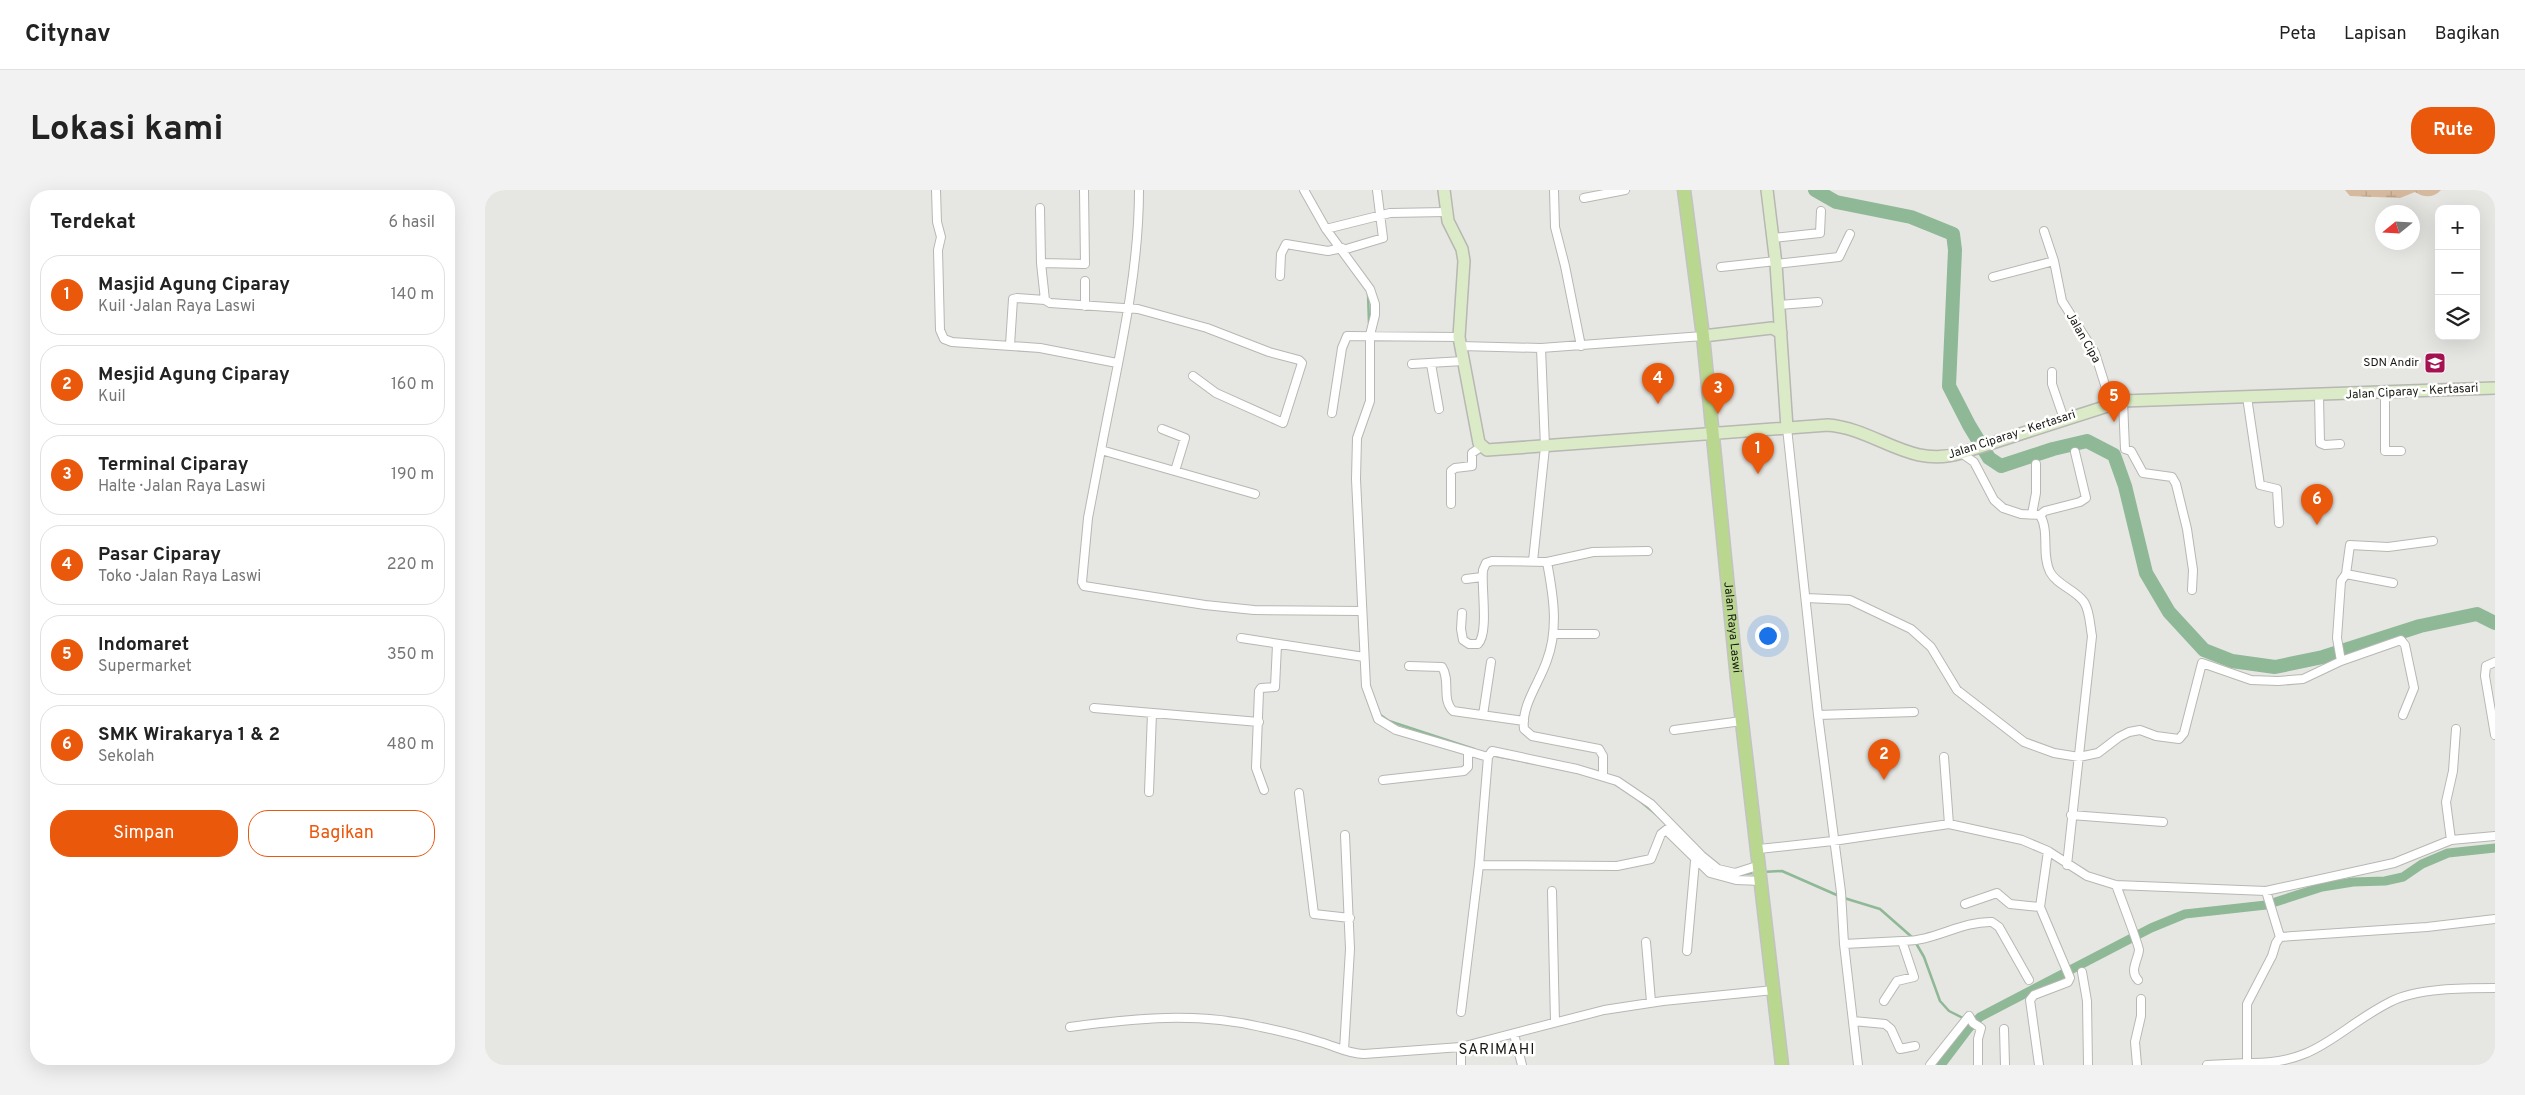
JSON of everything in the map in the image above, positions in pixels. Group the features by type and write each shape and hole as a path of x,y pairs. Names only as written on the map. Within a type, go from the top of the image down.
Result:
{"main road":[{"path":"1445,190 1448,221 1461,249 1465,266 1460,342 1481,447"},
{"name":"Jalan Raya Laswi","path":"1684,190 1703,336 1742,721 1759,849 1782,1065"},
{"path":"1767,190 1776,263 1787,428"},
{"path":"1703,336 1772,328 1781,333"},
{"name":"Jalan Ciparay - Kertasari","path":"1481,447 1493,451 1787,428 1839,426 1909,453 1927,458 1937,458 1964,452 2123,401 2319,396 2495,388"}],"street":[{"path":"936,190 937,222 941,237 938,250 941,335 945,339 952,342 1047,349 1117,363"},
{"path":"1041,264 1085,264 1084,190"},
{"path":"1139,190 1137,234 1127,308 1088,518 1082,582 1084,586 1235,608 1361,611"},
{"path":"1303,190 1339,250 1370,289 1375,304 1375,315 1369,335 1370,400 1357,438 1356,479 1364,657 1368,694 1373,712 1380,721 1396,730 1468,752 1489,756"},
{"path":"1280,276 1281,254 1286,244 1339,250 1383,238 1377,190"},
{"path":"1554,190 1555,227 1581,346"},
{"path":"1584,198 1625,190"},
{"path":"1040,208 1041,264 1045,300"},
{"path":"1773,238 1820,233 1821,211"},
{"path":"1326,228 1380,215 1446,212"},
{"path":"1993,277 2055,262 2045,231"},
{"path":"1721,267 1839,258 1850,234"},
{"name":"Jalan Cipa","path":"2055,262 2062,301 2095,353 2111,404"},
{"path":"1085,281 1085,306"},
{"path":"1010,345 1013,299 1045,300 1050,303 1138,308 1207,328 1269,352 1299,360 1302,363 1283,423 1216,393 1193,376"},
{"path":"1779,305 1818,302"},
{"path":"1332,413 1345,339 1350,335 1541,348 1703,336"},
{"path":"1533,561 1545,447 1541,348"},
{"path":"1412,364 1463,361"},
{"path":"1431,364 1439,409"},
{"path":"2052,372 2052,384 2064,419"},
{"path":"2385,393 2385,451 2401,451"},
{"path":"2319,396 2320,443 2325,445 2340,444"},
{"path":"2247,397 2260,485 2277,489 2279,523"},
{"path":"2123,401 2125,449 2131,452 2143,473 2172,477 2176,484 2187,529 2193,570 2192,590"},
{"path":"1787,428 1818,715 1841,892 1844,944 1858,1065"},
{"path":"1162,429 1185,438 1175,471"},
{"path":"1451,504 1451,471 1455,468 1472,466 1472,453 1481,447"},
{"path":"1101,450 1255,494"},
{"path":"1964,452 1982,473 1994,500 2003,508 2011,512 2040,515"},
{"path":"2040,515 2045,510 2080,502 2086,498 2075,452"},
{"path":"2032,514 2036,494 2036,464"},
{"path":"2040,515 2044,525 2047,560 2051,574 2084,601 2089,614 2092,636 2086,671 2067,864"},
{"path":"2341,660 2337,638 2341,581 2345,574 2350,545 2388,546 2433,541"},
{"path":"1462,613 1461,629 1463,640 1469,644 1478,644 1482,640 1484,628 1482,577 1485,565 1491,561 1547,562 1593,552 1648,551"},
{"path":"1547,562 1553,599 1553,634 1548,660 1530,697 1524,729 1530,735 1599,749 1603,756 1603,775"},
{"path":"2345,574 2393,583"},
{"path":"1466,579 1482,577"},
{"path":"1806,598 1850,600 1911,629 1931,647 1957,690 2024,742 2054,754 2079,757 2098,753 2129,732 2140,730 2155,736 2179,739 2184,733 2202,663 2251,680 2278,681 2303,679 2341,660 2397,640 2404,641 2414,688 2403,715"},
{"path":"1553,634 1595,634"},
{"path":"1241,638 1364,657"},
{"path":"1264,790 1256,768 1259,691 1261,688 1275,687 1277,645"},
{"path":"1483,715 1491,662"},
{"path":"2495,662 2486,666 2485,676 2495,735"},
{"path":"1409,666 1441,666 1447,679 1447,699 1450,708 1458,712 1524,721"},
{"path":"1094,708 1259,722"},
{"path":"1818,715 1914,712"},
{"path":"1149,792 1153,713"},
{"path":"1674,730 1742,721"},
{"path":"2451,840 2446,802 2453,771 2456,729"},
{"path":"1383,780 1463,772 1468,767 1468,752"},
{"path":"1461,1012 1479,865 1489,756 1494,752 1603,775 1635,792 1672,828 1706,866 1724,878 1761,873"},
{"path":"1944,757 1949,824"},
{"path":"1299,793 1314,914 1350,918"},
{"path":"2071,815 2163,822"},
{"path":"1759,849 1833,841 1949,824 2007,836 2048,851 2087,876 2117,885 2266,891 2394,863 2451,840 2495,836"},
{"path":"1479,865 1623,866 1651,860 1662,833 1672,828"},
{"path":"1672,828 1695,861 1733,873 1761,873"},
{"path":"1344,1050 1350,918 1345,835"},
{"path":"2039,1065 2029,1002 2035,995 2068,982 2070,978 2040,907 2048,851"},
{"path":"1687,951 1695,861"},
{"path":"2117,885 2139,948 2134,969 2138,980"},
{"path":"1552,891 1555,1022"},
{"path":"2266,891 2280,937"},
{"path":"1965,904 1997,894 2010,904 2040,907"},
{"path":"2247,1063 2247,1004 2272,956 2275,943 2280,937 2427,928 2495,919"},
{"path":"1844,944 1915,941 1966,925 1992,922 1999,927 2029,980"},
{"path":"1885,1001 1897,981 1914,977 1902,941"},
{"path":"1646,942 1651,1002"},
{"path":"2082,972 2087,1001 2088,1065"},
{"path":"2207,1065 2279,1062 2303,1058 2320,1050 2371,1014 2401,998 2458,989 2495,988"},
{"path":"1071,1027 1142,1019 1212,1018 1269,1028 1364,1054 1461,1046 1605,1010 1651,1002 1774,990"},
{"path":"2137,1065 2135,1042 2141,1016 2141,999"},
{"path":"1930,1065 1969,1016 1970,1021 1981,1028 1978,1039 1978,1065"},
{"path":"1853,1021 1885,1024 1891,1029 1900,1049 1915,1046"},
{"path":"2004,1029 2005,1065"},
{"path":"1514,1034 1523,1065"},
{"path":"1461,1046 1461,1065"}],"green space":[{"path":"2345,190 2441,190 2432,196 2425,196 2415,192 2400,198 2350,196"}],"waterway":[{"path":"1815,190 1836,202 1911,217 1953,234 1955,250 1949,386 1969,425 1989,458 2001,466 2053,449 2087,441 2114,455 2125,486 2146,573 2169,612 2204,650 2232,661 2275,667 2323,657 2420,626 2477,614 2495,623"},
{"path":"1368,293 1369,323"},
{"path":"1379,714 1389,721 1474,749"},
{"path":"1491,755 1532,763"},
{"path":"1613,783 1623,789"},
{"path":"1640,801 1657,815"},
{"path":"1941,1065 1969,1028 1980,1017 2151,928 2185,914 2266,905 2322,887 2353,882 2385,881 2403,877 2422,864 2448,853 2495,848"},
{"path":"1762,872 1782,871 1839,896"},
{"path":"1743,874 1754,873"},
{"path":"1844,898 1880,909 1913,938 1924,957 1940,1001 1949,1011 1965,1019"}],"place":[{"name":"SDN Andir","path":"2435,363"},
{"name":"Pasar Ciparay","path":"1658,404"},
{"name":"Terminal Ciparay","path":"1718,414"},
{"name":"Indomaret","path":"2114,422"},
{"name":"Masjid Agung Ciparay","path":"1758,474"},
{"name":"SMK Wirakarya 1 & 2","path":"2317,525"},
{"name":"Mesjid Agung Ciparay","path":"1884,780"}],"district":[{"name":"SARIMAHI","path":"1497,1050"}]}
